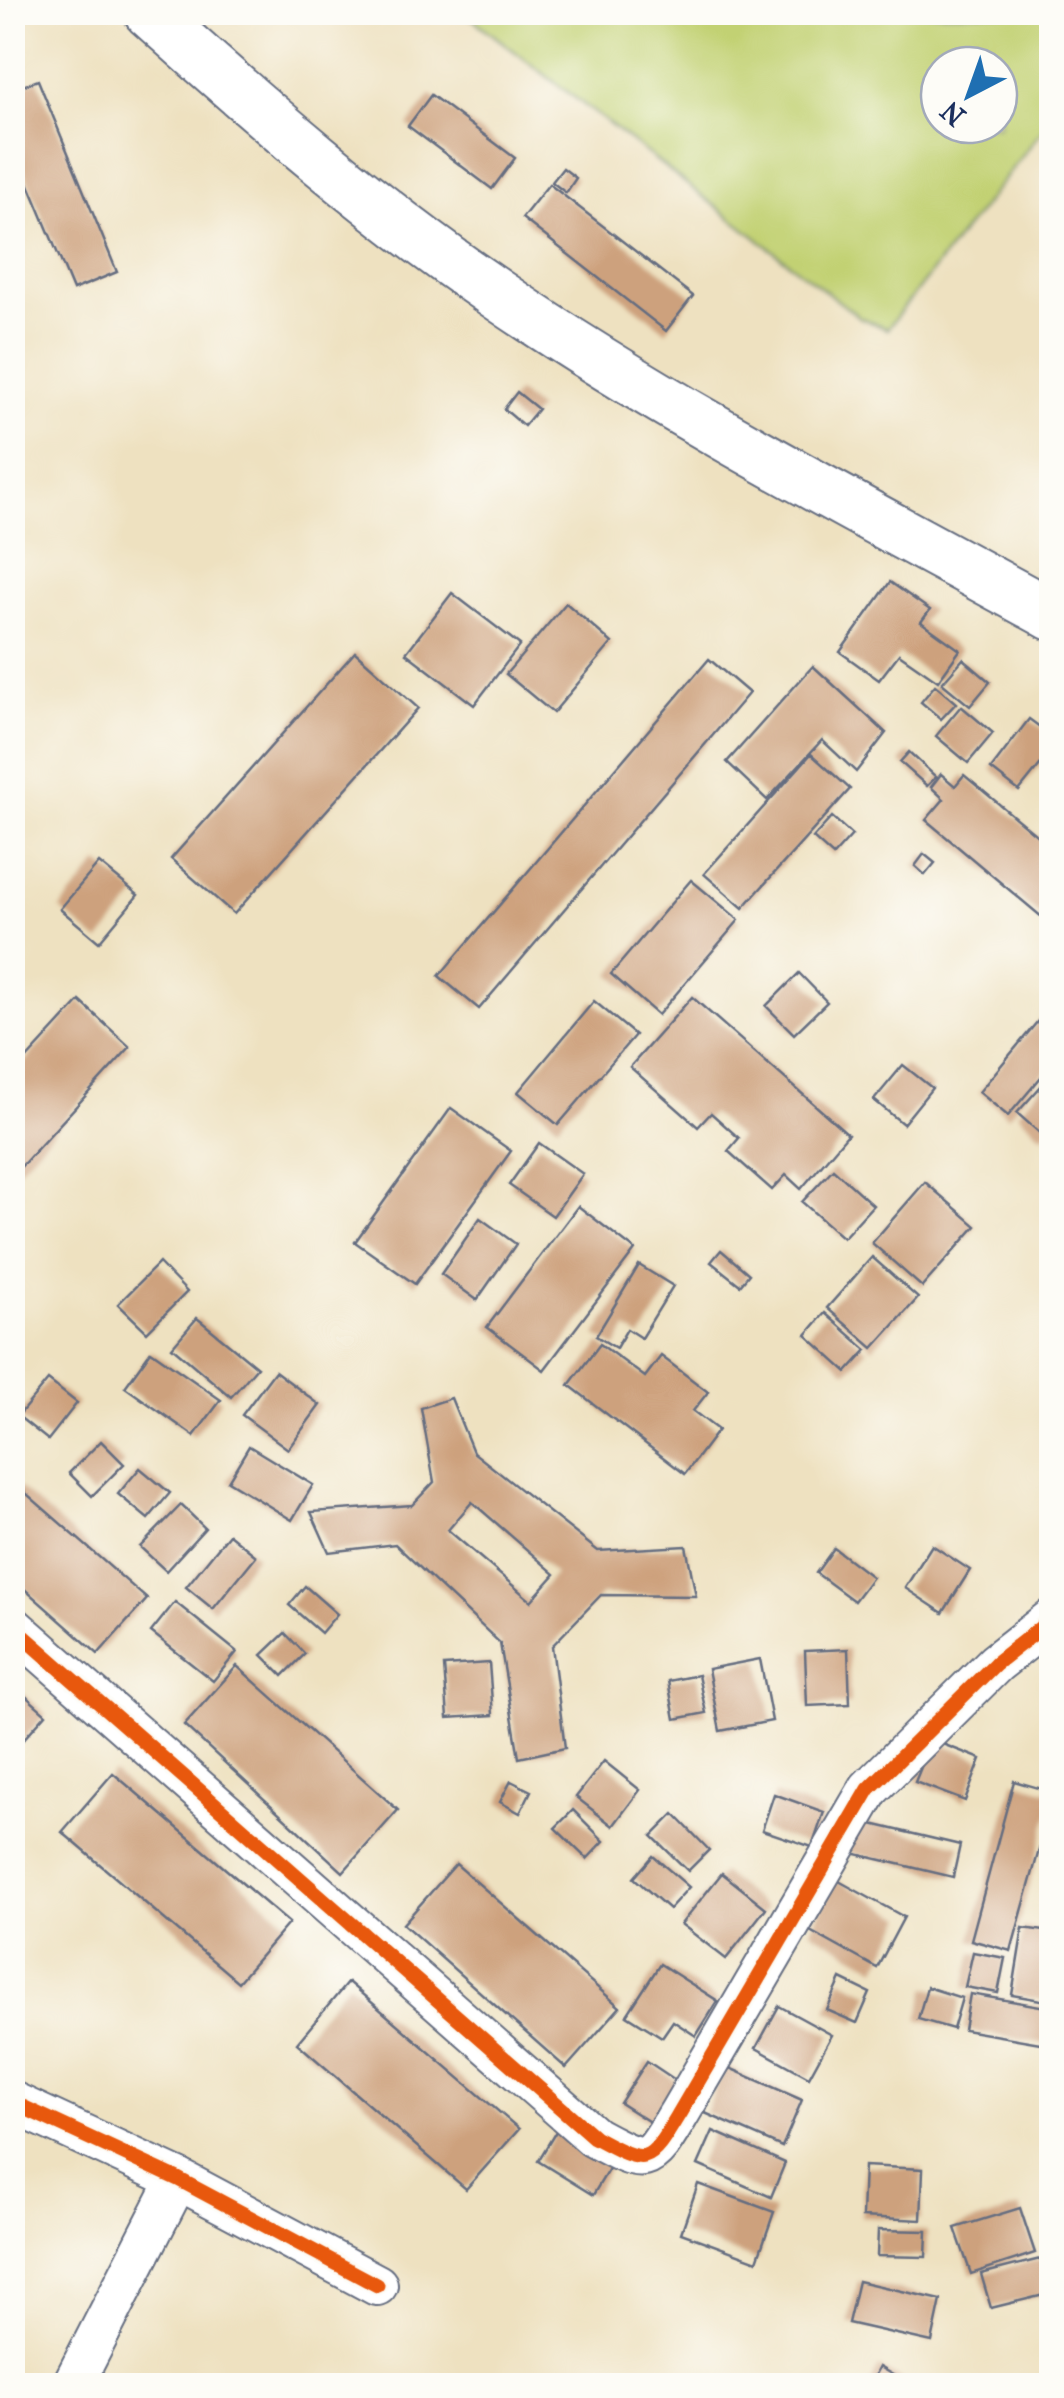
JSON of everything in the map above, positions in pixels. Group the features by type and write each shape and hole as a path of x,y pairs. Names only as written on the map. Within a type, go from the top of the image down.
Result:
{"main road":[{"path":"149,12 262,114 493,292 730,439 1052,615"}],"street":[{"path":"12,1626 594,2137 634,2159 645,2160 655,2155 868,1789 996,1663 1052,1618"},
{"path":"12,2102 178,2179 377,2285"},
{"path":"72,2386 178,2179"}],"green space":[{"path":"465,13 1051,13 1051,119 887,329 859,317"}],"building":[{"path":"38,80 117,272 73,290 12,144 12,90"},
{"path":"431,95 515,158 492,189 408,126"},
{"path":"563,168 576,178 566,193 552,182"},
{"path":"549,184 693,296 666,331 522,218"},
{"path":"517,392 538,409 524,426 504,409"},
{"path":"890,582 930,610 921,622 960,650 938,681 899,654 879,680 840,652"},
{"path":"452,593 520,645 474,705 406,653"},
{"path":"566,603 612,643 553,713 506,674"},
{"path":"355,652 418,708 234,914 171,859"},
{"path":"709,659 749,693 479,1009 439,976"},
{"path":"963,659 990,682 970,706 942,683"},
{"path":"813,666 886,733 856,772 822,740 767,800 727,762"},
{"path":"935,685 956,703 941,719 921,702"},
{"path":"961,706 993,733 968,763 936,736"},
{"path":"1029,719 1052,736 1052,750 1019,791 991,769"},
{"path":"909,752 936,777 927,786 900,762"},
{"path":"811,754 850,789 743,908 704,874"},
{"path":"941,774 955,786 964,775 1052,848 1052,908 1043,918 926,820 944,799 931,787"},
{"path":"832,817 852,835 833,856 813,838"},
{"path":"924,854 935,863 925,875 915,866"},
{"path":"99,863 138,895 99,942 60,909"},
{"path":"691,880 739,920 658,1015 611,974"},
{"path":"799,973 827,1002 794,1034 766,1006"},
{"path":"692,997 848,1134 801,1189 786,1175 772,1190 728,1151 739,1138 711,1113 698,1127 630,1067"},
{"path":"80,1001 130,1047 16,1172 12,1169 12,1075"},
{"path":"594,1001 635,1035 558,1125 518,1092"},
{"path":"1052,1004 1052,1064 1008,1116 979,1092"},
{"path":"903,1065 932,1088 903,1124 874,1100"},
{"path":"1052,1074 1052,1126 1043,1136 1017,1113"},
{"path":"451,1108 511,1151 415,1284 355,1242"},
{"path":"539,1143 583,1174 553,1216 509,1185"},
{"path":"833,1169 873,1205 843,1238 802,1202"},
{"path":"925,1182 976,1226 922,1287 872,1243"},
{"path":"578,1206 635,1250 544,1370 487,1327"},
{"path":"480,1218 516,1244 477,1300 441,1274"},
{"path":"721,1250 749,1274 740,1285 711,1262"},
{"path":"872,1257 918,1298 873,1348 827,1308"},
{"path":"159,1263 187,1292 147,1332 118,1304"},
{"path":"639,1265 673,1286 641,1338 627,1329 616,1348 596,1336"},
{"path":"825,1313 867,1350 847,1372 806,1335"},
{"path":"197,1318 257,1367 231,1397 172,1347"},
{"path":"600,1344 645,1377 661,1356 708,1392 693,1411 718,1430 685,1474 569,1385"},
{"path":"151,1351 221,1400 194,1436 125,1387"},
{"path":"275,1371 320,1405 288,1449 242,1415"},
{"path":"48,1380 77,1403 48,1440 18,1416"},
{"path":"451,1398 473,1452 598,1551 686,1546 696,1596 601,1595 552,1646 565,1748 519,1758 500,1643 395,1544 329,1552 311,1512 412,1505 434,1482 421,1408","holes":["472,1502 555,1574 531,1601 448,1530"]},
{"path":"101,1441 124,1464 92,1496 69,1473"},
{"path":"249,1446 313,1485 292,1520 228,1481"},
{"path":"140,1468 170,1493 148,1519 118,1494"},
{"path":"12,1481 147,1599 98,1654 12,1578"},
{"path":"181,1505 205,1528 166,1571 140,1547"},
{"path":"229,1534 256,1556 213,1609 186,1587"},
{"path":"932,1545 970,1570 943,1613 905,1588"},
{"path":"834,1548 872,1577 854,1601 816,1573"},
{"path":"305,1586 337,1614 321,1633 289,1605"},
{"path":"175,1602 237,1652 213,1681 151,1632"},
{"path":"285,1633 305,1654 283,1676 262,1655"},
{"path":"848,1649 850,1704 807,1706 805,1651"},
{"path":"760,1659 772,1721 720,1731 708,1669"},
{"path":"489,1663 493,1715 448,1718 444,1666"},
{"path":"237,1666 398,1810 343,1872 184,1725"},
{"path":"698,1675 706,1713 675,1719 668,1681"},
{"path":"12,1684 46,1714 12,1752"},
{"path":"932,1740 981,1759 965,1801 915,1782"},
{"path":"604,1761 640,1790 613,1826 576,1797"},
{"path":"113,1773 289,1923 238,1982 62,1832"},
{"path":"511,1781 531,1791 520,1813 500,1802"},
{"path":"1014,1781 1052,1792 1052,1803 1011,1951 971,1940"},
{"path":"774,1794 824,1812 812,1847 762,1830"},
{"path":"573,1810 604,1841 587,1859 555,1828"},
{"path":"674,1814 709,1850 688,1871 652,1836"},
{"path":"855,1820 960,1845 953,1877 848,1852"},
{"path":"653,1856 689,1887 669,1909 634,1878"},
{"path":"456,1864 620,2007 566,2068 403,1924"},
{"path":"722,1873 766,1908 726,1959 681,1924"},
{"path":"837,1880 904,1917 877,1968 810,1931"},
{"path":"1023,1928 1052,1932 1052,2002 1012,1995"},
{"path":"973,1952 1005,1958 998,1993 965,1987"},
{"path":"660,1964 718,2001 696,2036 673,2021 662,2037 627,2015"},
{"path":"841,1979 870,1993 857,2023 827,2010"},
{"path":"348,1982 519,2129 466,2189 297,2043"},
{"path":"927,1987 962,1998 953,2029 918,2019"},
{"path":"970,1994 1052,2008 1052,2045 964,2030"},
{"path":"779,2006 832,2035 809,2077 756,2048"},
{"path":"647,2061 686,2087 659,2128 620,2103"},
{"path":"725,2066 802,2100 782,2147 705,2113"},
{"path":"558,2128 613,2162 593,2195 538,2161"},
{"path":"713,2131 785,2163 771,2197 698,2165"},
{"path":"864,2166 923,2169 921,2220 862,2217"},
{"path":"698,2184 774,2212 757,2261 681,2233"},
{"path":"1020,2208 1035,2253 971,2274 955,2228"},
{"path":"878,2230 927,2231 926,2257 877,2256"},
{"path":"1044,2258 1052,2293 991,2308 981,2274"},
{"path":"858,2281 941,2300 932,2342 848,2323"},
{"path":"879,2367 912,2386 869,2386"}],"cycle path":[{"path":"12,1626 594,2137 626,2153 646,2156 669,2130 869,1789 996,1663 1052,1619"},
{"path":"12,2102 178,2179 377,2285"}]}
